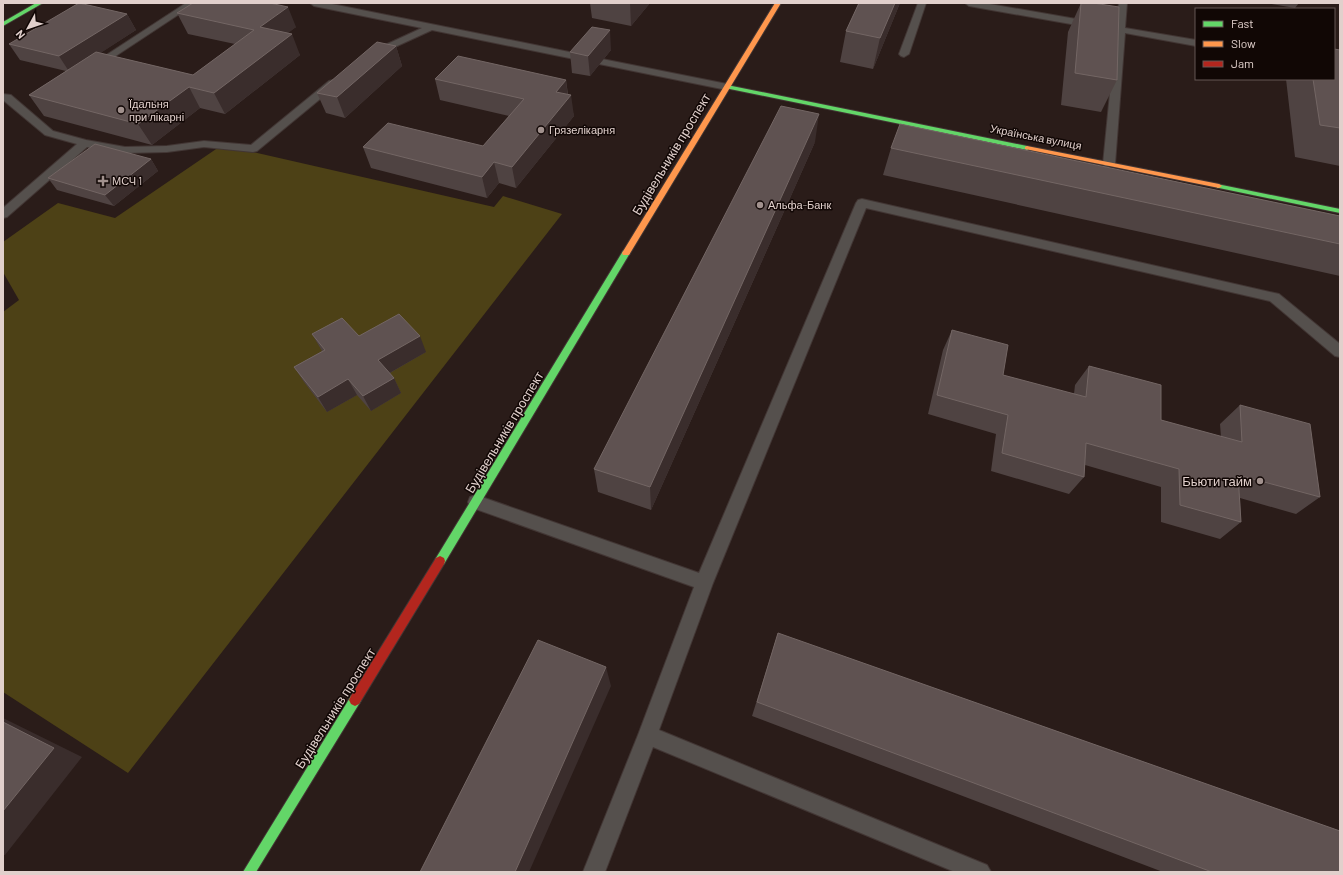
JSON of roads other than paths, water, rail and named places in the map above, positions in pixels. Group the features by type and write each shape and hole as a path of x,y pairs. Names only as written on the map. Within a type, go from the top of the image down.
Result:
{"street":[{"path":"3,24 40,3"},
{"name":"Будівельників проспект","path":"249,872 476,502 778,3"},
{"name":"Українська вулиця","path":"727,87 1340,211"}],"lane":[{"path":"82,74 192,3"},
{"path":"314,3 584,58"},
{"path":"904,54 922,3"},
{"path":"969,3 1195,43"},
{"path":"1109,164 1123,3"},
{"path":"363,58 431,27"},
{"path":"602,62 727,87"},
{"path":"3,97 7,97 27,109 49,133 85,143 124,150 167,150 204,144 253,149 339,79"},
{"path":"3,214 85,143"},
{"path":"594,872 648,735 704,582 862,203 1274,297 1340,352"},
{"path":"476,502 704,582"},
{"path":"648,735 980,872"}],"place":[{"name":"Їдальня при лікарні","path":"121,110"},
{"name":"Грязелікарня","path":"541,130"},
{"name":"МСЧ 1","path":"103,181"},
{"name":"Альфа-Банк","path":"760,205"},
{"name":"Бьюти тайм","path":"1260,481"}]}
